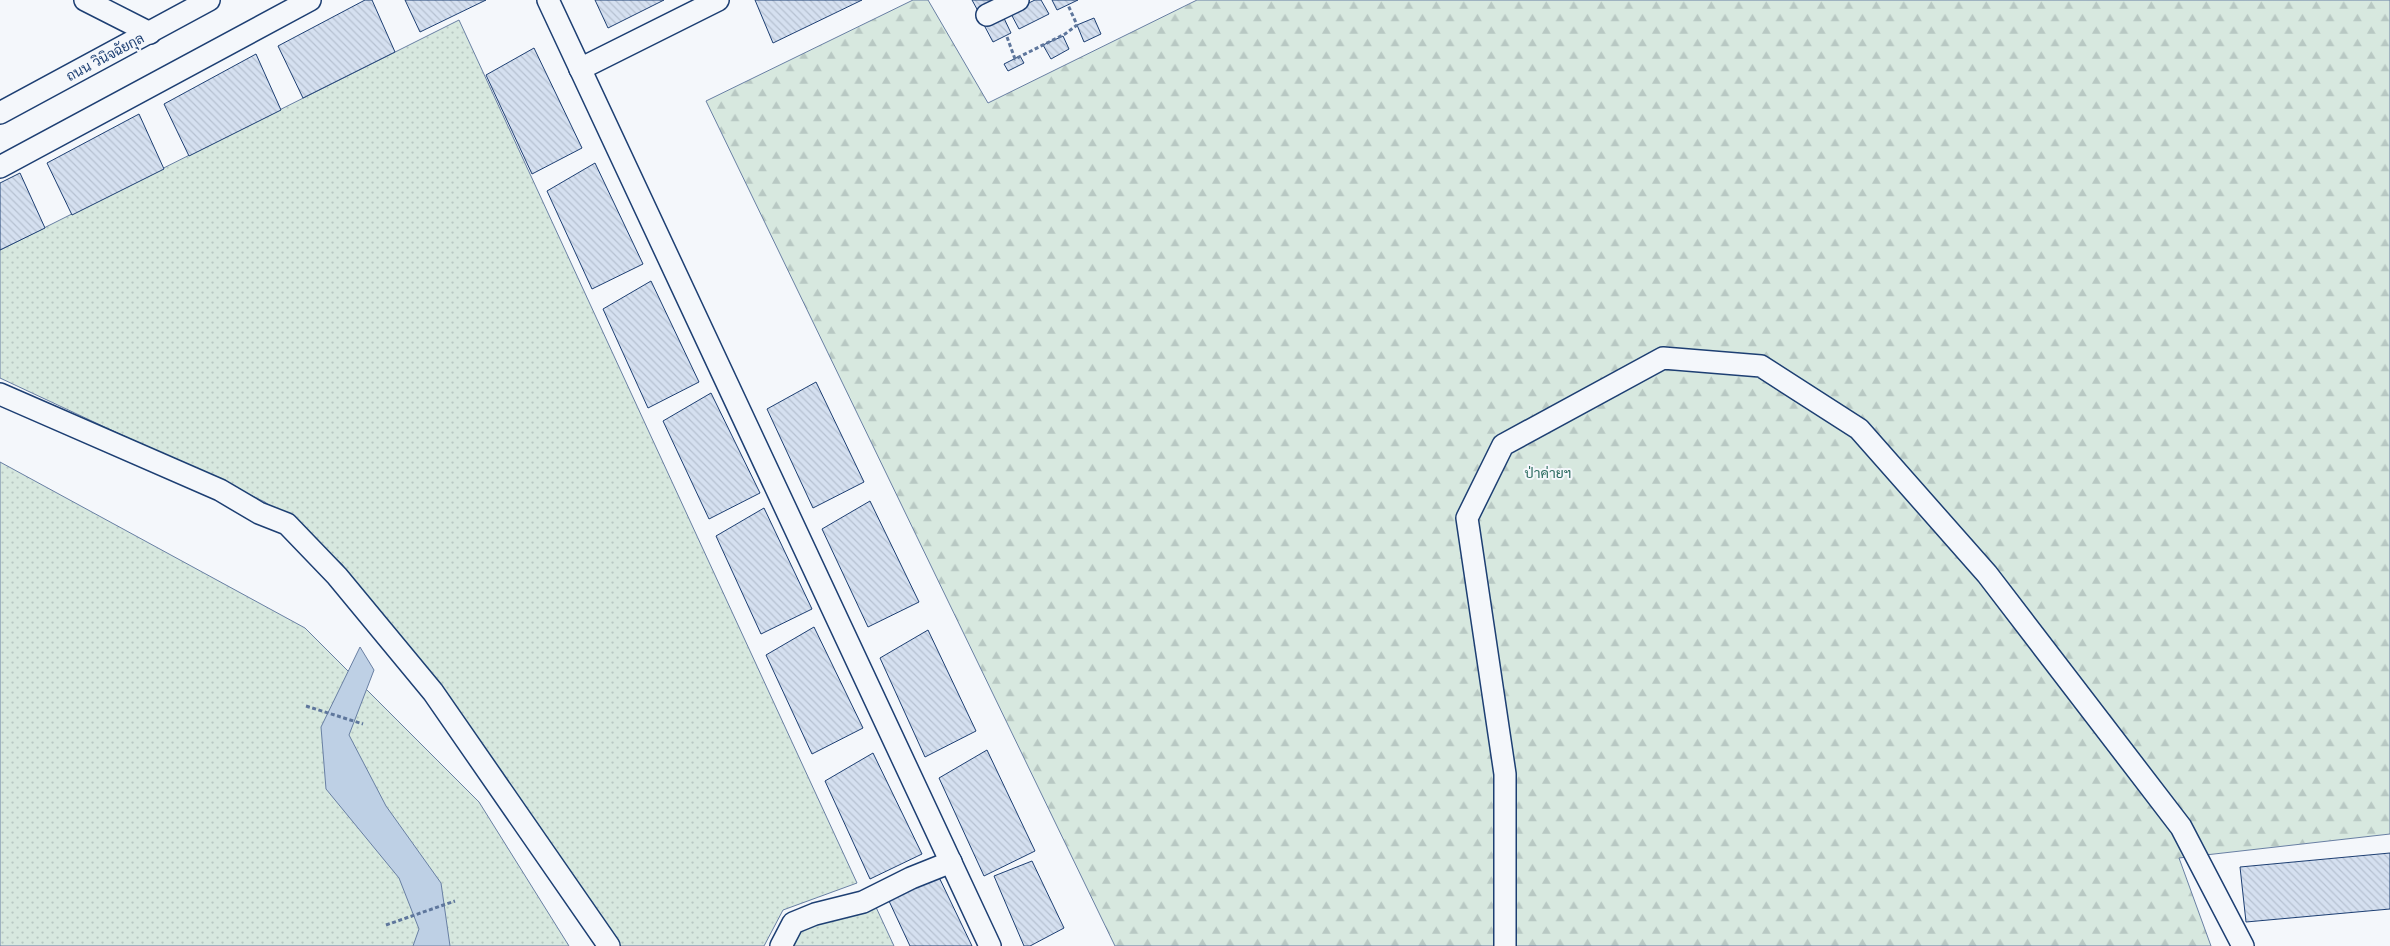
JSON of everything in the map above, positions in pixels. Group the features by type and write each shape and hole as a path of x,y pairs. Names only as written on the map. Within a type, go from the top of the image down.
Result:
{"street":[{"path":"85,0 150,33"},
{"name":"ถนน วินิจฉัยกุล","path":"0,113 209,0"},
{"path":"0,166 310,0"},
{"path":"548,0 990,946"},
{"path":"580,70 718,0"},
{"path":"987,15 1018,0"},
{"path":"1505,946 1505,774 1467,518 1504,445 1663,358 1761,366 1859,429 1987,574 2180,827 2243,946"},
{"path":"0,394 220,490 259,513 286,524 337,576 433,692 609,946"},
{"path":"781,946 793,923 815,914 863,902 911,878 951,862"}],"path":[{"path":"1006,37 1015,58 1066,34 1077,25 1068,5"},
{"path":"306,706 363,724"},
{"path":"386,925 455,901"}],"green space":[{"name":"ป่าค่ายฯ","path":"913,0 928,0 988,103 1197,0 2390,0 2390,834 2179,858 2211,946 1115,946 706,101"},
{"path":"459,20 857,883 783,910 764,946 610,946 342,564 265,502 0,378 0,250"},
{"path":"0,462 305,628 479,802 569,946 0,946"},
{"path":"875,905 894,946 790,946 802,927"}],"water":[{"path":"360,647 374,670 349,735 386,806 441,883 450,946 413,946 419,929 399,878 326,789 321,727"}],"building":[{"path":"365,0 372,0 395,52 303,98 278,46"},
{"path":"405,0 486,0 420,32"},
{"path":"595,0 664,0 608,28"},
{"path":"755,0 862,0 773,43"},
{"path":"972,0 994,0 978,11"},
{"path":"1035,0 1041,0 1049,14 1019,29 1010,12"},
{"path":"1052,0 1078,0 1057,10"},
{"path":"1002,14 1011,33 993,42 984,25"},
{"path":"1094,18 1101,34 1084,42 1077,25"},
{"path":"1063,36 1069,49 1051,59 1043,45"},
{"path":"534,48 582,148 532,174 486,75"},
{"path":"256,54 281,110 189,156 164,104"},
{"path":"1020,56 1024,63 1008,71 1004,64"},
{"path":"139,114 164,169 72,215 47,163"},
{"path":"595,163 643,264 592,289 547,191"},
{"path":"20,173 45,228 0,250 0,183"},
{"path":"651,281 699,382 648,408 603,309"},
{"path":"816,382 864,482 813,508 767,409"},
{"path":"711,393 760,493 709,519 663,421"},
{"path":"870,501 919,602 868,627 822,529"},
{"path":"764,508 812,609 761,634 716,536"},
{"path":"814,627 863,728 812,754 766,655"},
{"path":"928,630 976,731 925,757 880,658"},
{"path":"987,750 1035,851 984,876 939,778"},
{"path":"873,753 922,854 870,879 825,781"},
{"path":"2390,853 2390,909 2246,922 2240,867"},
{"path":"1032,861 1064,928 1030,946 1024,946 994,876"},
{"path":"937,873 972,946 910,946 889,901"}]}
